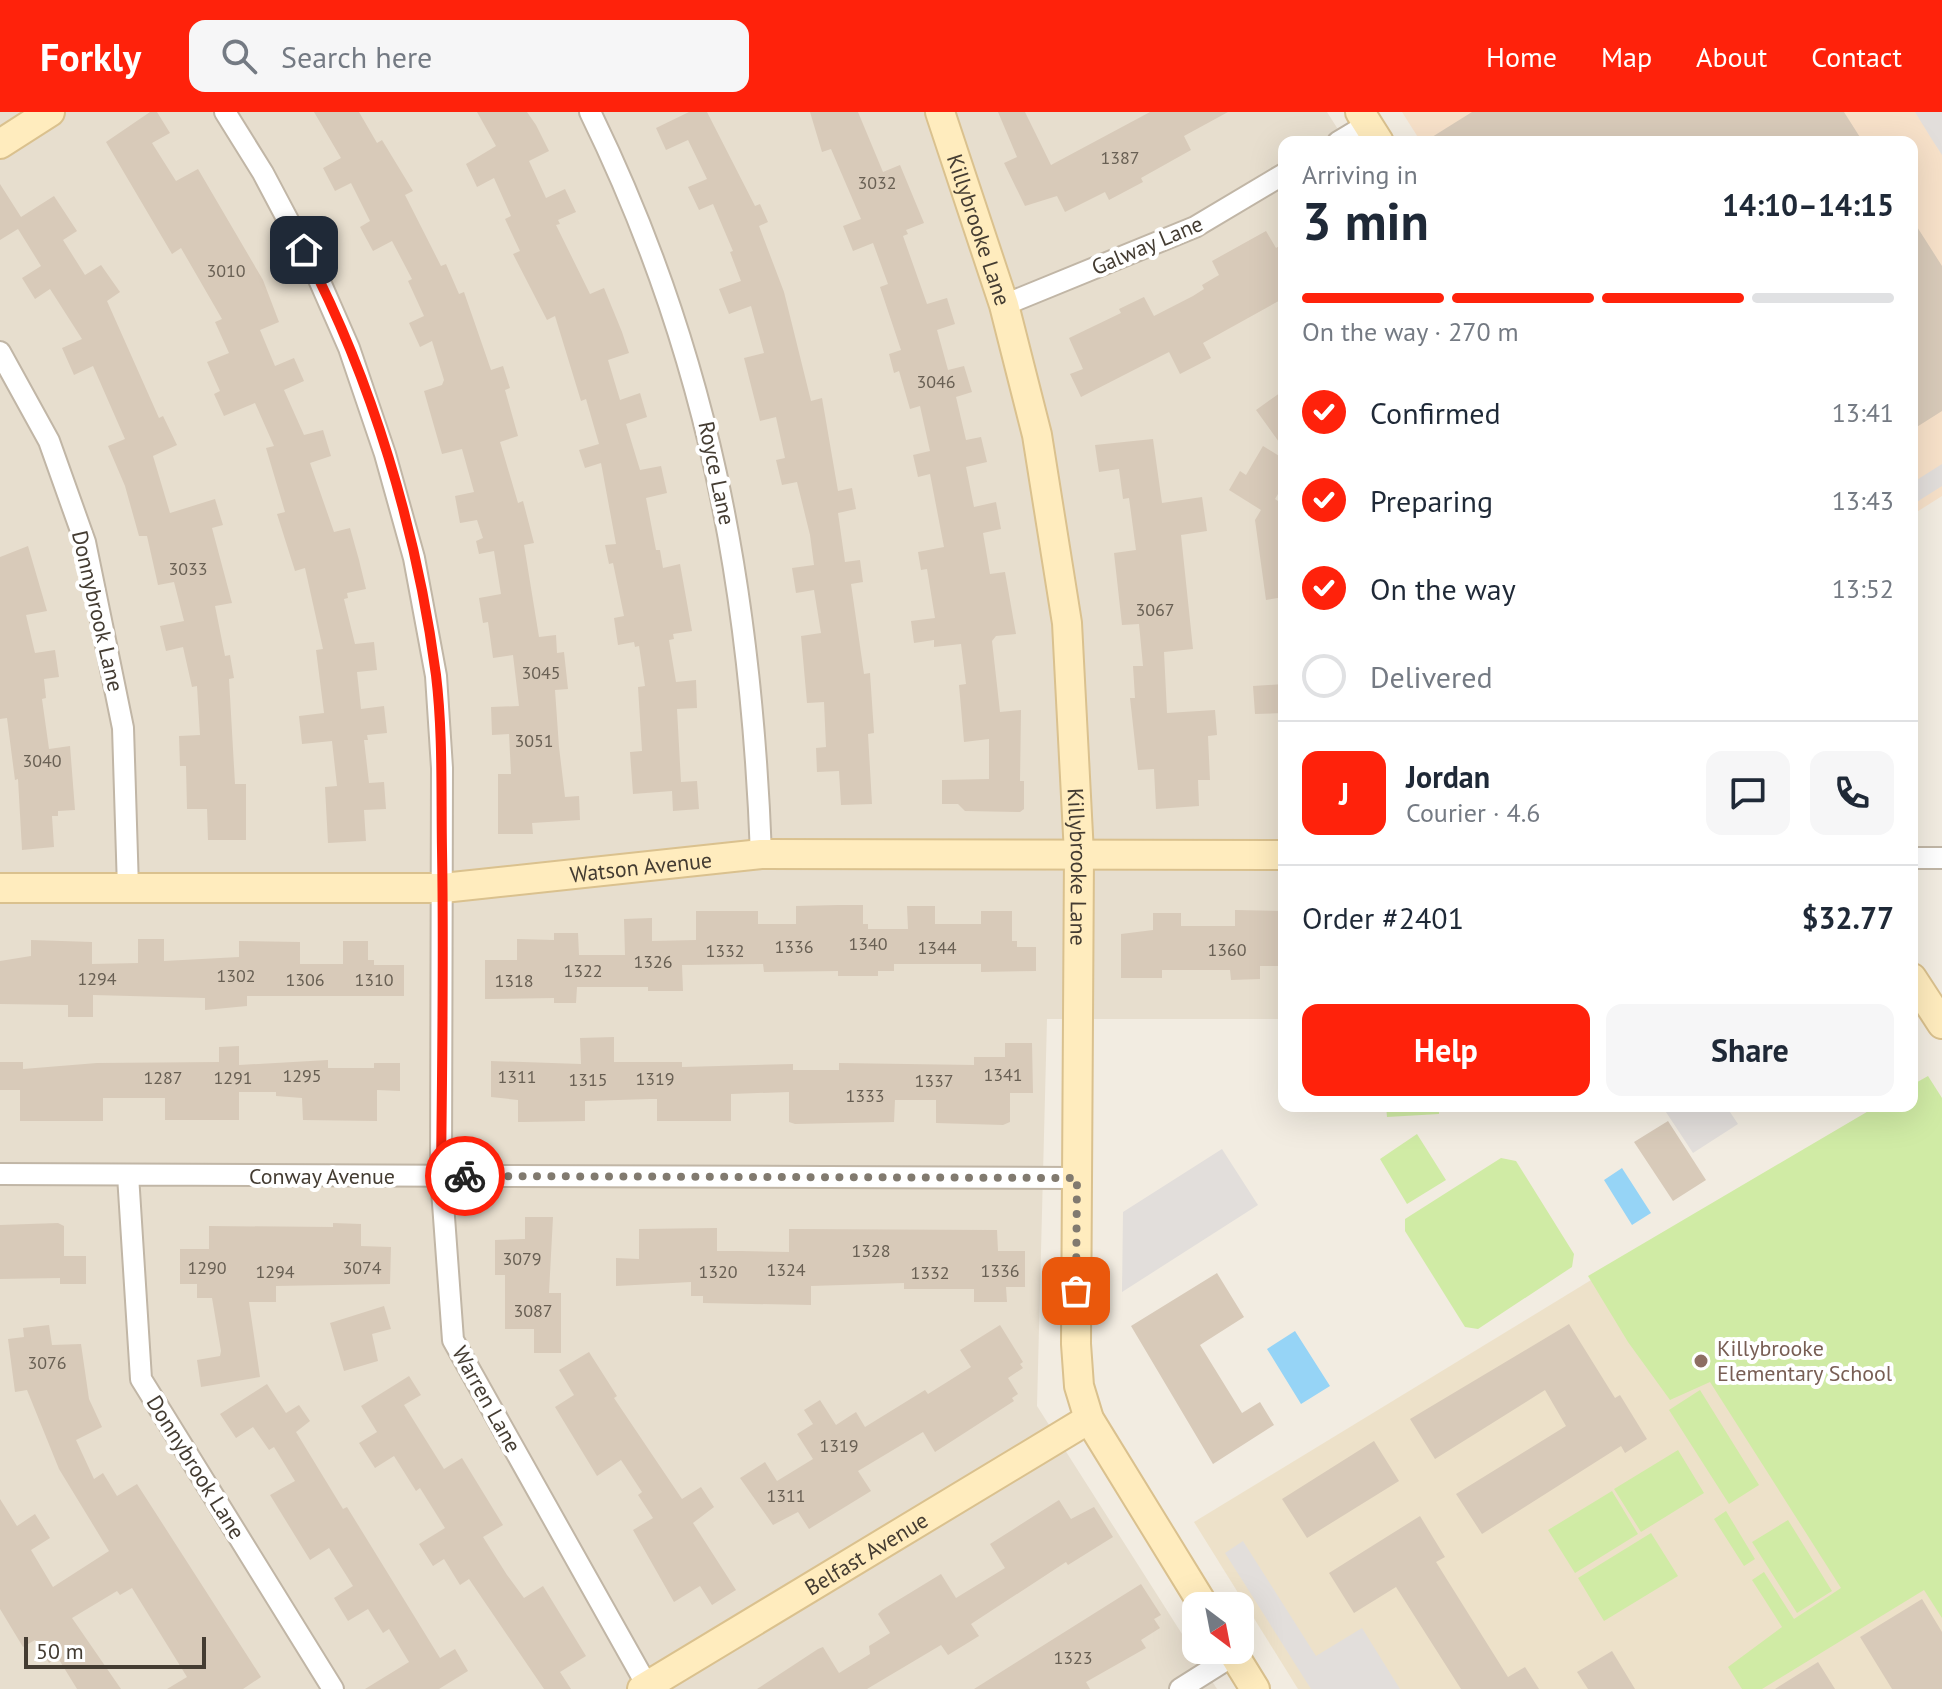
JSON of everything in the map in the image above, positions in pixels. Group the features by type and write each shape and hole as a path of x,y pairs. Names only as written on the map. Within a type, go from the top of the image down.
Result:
{"street":[{"path":"0,144 50,112"},
{"name":"Warren Lane","path":"225,112 317,275 349,348 398,498 414,558 436,676 443,888 441,1176 453,1340 646,1688"},
{"name":"Royce Lane","path":"590,112 661,279 708,425 725,502 748,649 761,854"},
{"name":"Killybrooke Lane","path":"940,112 1004,305 1037,435 1058,551 1075,724 1079,854 1076,1344 1079,1386 1089,1419 1195,1592"},
{"path":"1350,136 1369,126"},
{"name":"Galway Lane","path":"1004,305 1195,227 1278,178"},
{"name":"Donnybrook Lane","path":"0,352 49,441 85,542 123,728 128,888"},
{"name":"Watson Avenue","path":"0,888 443,888 761,854 1278,855"},
{"path":"1918,858 1942,858"},
{"path":"1918,987 1942,1024"},
{"name":"Conway Avenue","path":"0,1174 1077,1178"},
{"name":"Donnybrook Lane","path":"128,1175 141,1379 333,1689"},
{"name":"Belfast Avenue","path":"646,1688 1089,1419"},
{"path":"1180,1689 1216,1664"},
{"path":"1239,1664 1255,1689"}],"shaded area":[{"path":"0,112 1327,112 1342,136 1278,136 1278,1019 1047,1019 1037,1406 1182,1634 1182,1664 1201,1664 1217,1689 0,1689"},
{"path":"1402,112 1942,112 1942,496 1918,511 1918,136 1417,136"},
{"path":"1915,112 1942,112 1942,155 1931,138"},
{"path":"1942,464 1942,486 1918,501 1918,479"},
{"name":"Killybrooke Elementary School","path":"1942,1098 1942,1689 1298,1689 1254,1618 1254,1592 1238,1592 1194,1522 1724,1199 1900,1112 1918,1112 1918,1104"},
{"path":"1666,1112 1730,1112 1738,1124 1693,1153"},
{"path":"1222,1149 1258,1205 1122,1292 1123,1212"},
{"path":"1243,1541 1316,1656 1362,1628 1400,1689 1311,1689 1254,1599 1254,1592 1250,1592 1225,1553"}],"green space":[{"path":"1928,1076 1942,1098 1942,1618 1924,1590 1762,1689 1742,1689 1728,1667 1782,1627 1752,1580 1764,1572 1794,1619 1841,1588 1710,1382 1670,1400 1628,1342 1588,1276 1867,1112 1918,1112 1918,1082"},
{"path":"1387,1112 1439,1112 1439,1114 1387,1117"},
{"path":"1417,1134 1446,1180 1407,1204 1380,1159"},
{"path":"1501,1158 1516,1161 1574,1254 1572,1267 1478,1329 1465,1327 1405,1231 1405,1219"},
{"path":"1700,1390 1759,1485 1729,1504 1669,1410"},
{"path":"1678,1450 1704,1493 1641,1532 1614,1489"},
{"path":"1612,1491 1638,1534 1575,1573 1548,1530"},
{"path":"1726,1511 1755,1559 1744,1566 1714,1519"},
{"path":"1788,1520 1832,1591 1797,1613 1752,1542"},
{"path":"1651,1533 1678,1576 1604,1621 1578,1578"}],"water":[{"path":"1622,1168 1651,1213 1632,1225 1604,1180"},
{"path":"1295,1331 1330,1386 1301,1404 1267,1349"}],"building":[{"path":"150,112 157,112 170,133 152,143 176,181 198,169 263,280 279,322 260,330 275,366 294,358 304,381 284,390 304,435 323,430 331,456 310,463 334,532 350,528 366,589 347,593 348,598 344,599 355,644 374,642 377,670 357,672 361,709 384,706 387,733 367,735 368,740 364,740 369,783 384,782 386,809 364,810 366,841 328,843 325,787 337,786 332,741 302,744 299,716 324,713 316,650 323,649 305,568 295,571 277,514 285,512 266,448 274,446 255,403 224,416 214,394 220,391 207,362 229,353 215,322 222,319 181,248 172,254 106,142"},
{"path":"314,112 359,112 377,143 382,140 413,191 405,195 441,266 446,264 459,294 464,292 491,370 503,366 510,388 505,390 518,436 500,442 518,503 523,501 534,543 524,545 539,637 556,635 557,653 564,652 568,689 555,690 559,747 565,797 579,796 580,820 532,823 533,834 498,834 498,774 511,774 509,734 492,735 491,707 519,706 513,655 493,658 488,622 483,623 479,598 501,594 494,551 479,554 476,541 483,538 477,520 460,523 455,496 474,492 462,449 442,454 424,391 442,385 444,380 432,341 420,347 409,323 424,316 408,281 412,279 392,241 373,251 360,227 370,221 351,183 335,191 323,168 341,158"},
{"path":"477,112 527,112 536,125 549,151 529,161 546,198 565,189 576,212 558,220 560,224 556,225 590,294 604,288 629,353 608,360 620,400 640,393 647,417 626,424 640,470 661,466 667,493 646,498 656,550 660,550 663,568 680,564 692,631 673,634 674,639 669,640 676,682 696,680 697,708 677,709 681,782 697,781 699,809 673,811 672,791 633,794 630,752 642,751 638,687 645,686 639,646 635,647 634,642 618,645 614,618 624,616 613,563 609,564 605,545 616,544 601,463 585,468 579,450 599,444 586,399 581,401 555,316 547,320 513,254 520,251 505,219 511,216 494,178 477,187 466,164 496,146"},
{"path":"689,112 707,112 755,206 760,204 768,222 759,226 784,292 811,401 822,398 838,491 852,488 856,509 838,513 845,562 860,560 863,582 851,584 864,674 870,673 874,733 868,734 872,804 841,805 839,771 817,772 816,748 826,747 824,702 807,703 801,636 821,633 814,590 796,593 792,568 814,565 810,535 797,482 782,485 776,460 785,458 776,417 760,421 744,358 764,353 751,306 729,314 719,289 741,281 730,252 733,251 713,204 699,210 688,187 707,179 688,140 666,150 656,128"},
{"path":"810,112 858,112 883,172 900,165 924,223 906,230 908,234 903,236 927,304 947,298 955,324 937,330 948,370 964,366 972,392 956,397 966,440 981,437 987,462 966,467 974,507 996,502 1001,529 983,533 990,574 1005,572 1016,634 996,636 992,641 1000,712 1021,710 1020,781 1024,781 1024,809 1020,812 965,811 958,804 942,804 942,780 989,779 989,739 964,742 959,685 966,684 961,644 934,647 934,640 914,643 911,621 935,618 927,569 921,570 918,552 944,547 930,474 918,477 913,455 930,451 920,406 910,409 899,371 894,373 889,354 901,350 880,287 888,284 873,243 853,251 843,226 861,219 831,149 822,152"},
{"path":"998,112 1025,112 1051,165 1150,112 1228,112 1184,136 1191,150 1141,178 1143,182 1109,200 1105,192 1065,212 1057,196 1025,206 1004,163 1017,157"},
{"path":"1472,112 1844,112 1859,136 1434,136"},
{"path":"0,184 21,217 54,196 77,231 63,240 85,275 101,265 120,292 107,301 159,418 163,416 177,445 153,456 170,513 215,499 223,525 212,528 232,603 215,606 225,656 230,655 234,678 229,679 235,784 246,784 246,840 208,840 207,809 187,809 186,766 180,766 179,736 200,735 197,686 192,687 183,647 166,651 160,626 184,621 174,582 158,585 147,536 139,536 125,486 108,446 125,439 93,366 74,375 62,348 82,339 50,289 35,299 22,278 41,266 18,229 0,240"},
{"path":"1918,228 1942,266 1942,411 1918,426"},
{"path":"1266,231 1278,247 1278,301 1203,343 1211,358 1180,374 1169,352 1081,397 1070,374 1083,369 1069,338 1121,313 1119,309 1144,297 1154,316 1193,296 1204,289 1202,285 1219,275 1212,261"},
{"path":"1278,394 1278,441 1256,410"},
{"path":"1153,439 1162,503 1202,497 1207,531 1181,535 1193,649 1164,652 1167,713 1215,710 1217,735 1208,736 1210,780 1198,780 1199,806 1156,809 1154,769 1138,770 1130,698 1135,698 1133,666 1143,666 1139,624 1122,625 1114,553 1136,550 1129,498 1123,499 1119,469 1099,472 1095,445"},
{"path":"1263,446 1278,455 1278,494 1275,499 1278,501 1278,598 1266,600 1255,520 1261,510 1229,490 1240,471 1246,475"},
{"path":"28,546 47,611 26,615 35,653 55,650 59,677 44,679 46,698 42,699 49,749 70,746 75,810 58,811 58,816 52,816 54,847 22,850 18,779 15,780 7,718 0,719 0,557"},
{"path":"1278,684 1278,713 1255,714 1253,686"},
{"path":"863,905 863,924 868,924 868,929 908,929 907,906 935,906 935,924 981,924 981,911 1012,911 1012,941 1017,941 1017,947 1036,947 1036,971 981,972 981,964 894,964 894,971 878,971 878,976 838,976 838,971 764,972 763,964 682,965 683,991 648,991 648,987 577,987 576,1003 554,1003 554,998 485,999 485,960 517,960 517,939 554,940 554,933 578,933 579,955 625,955 624,919 652,918 652,941 696,940 696,911 758,911 758,924 796,924 796,906"},
{"path":"1235,910 1278,911 1278,966 1260,966 1260,979 1231,980 1230,970 1162,970 1162,978 1121,978 1121,934 1153,930 1153,913 1181,913 1181,926 1235,926"},
{"path":"138,939 164,939 164,961 239,957 239,941 300,942 300,964 343,964 343,941 368,941 368,960 374,960 374,965 404,965 404,996 247,996 247,1006 205,1010 205,998 93,995 93,1017 68,1017 68,1005 0,1004 0,961 31,956 31,940 92,942 92,964 138,963"},
{"path":"614,1037 614,1062 682,1062 682,1067 793,1064 793,1070 839,1070 839,1063 974,1065 974,1057 1005,1057 1005,1043 1032,1043 1033,1093 1010,1093 1010,1122 1003,1125 936,1123 936,1100 895,1100 894,1122 795,1124 789,1122 789,1092 731,1094 731,1121 657,1121 657,1099 650,1099 585,1101 585,1121 518,1122 518,1100 491,1097 491,1061 581,1064 580,1038"},
{"path":"239,1046 239,1065 328,1060 328,1068 374,1068 374,1063 400,1063 400,1091 377,1090 377,1121 303,1120 302,1098 276,1096 276,1092 239,1092 239,1120 165,1120 165,1098 103,1098 103,1121 20,1121 20,1090 0,1090 0,1062 23,1062 23,1069 97,1063 219,1062 219,1047"},
{"path":"1668,1121 1706,1180 1673,1201 1634,1142"},
{"path":"525,1217 553,1217 549,1293 561,1293 561,1353 534,1353 534,1329 505,1329 505,1275 495,1275 495,1240 525,1239"},
{"path":"58,1223 64,1226 64,1256 86,1256 86,1284 60,1284 60,1278 0,1279 0,1225"},
{"path":"333,1223 361,1224 361,1246 391,1247 390,1284 276,1286 276,1302 249,1302 260,1377 201,1387 197,1360 220,1356 221,1351 212,1298 197,1298 197,1284 180,1284 180,1249 209,1249 209,1226 333,1227"},
{"path":"717,1228 717,1251 789,1252 789,1229 997,1230 998,1251 1025,1251 1025,1287 1006,1287 1007,1302 974,1302 974,1289 904,1289 904,1283 811,1286 811,1305 703,1303 703,1296 691,1296 691,1282 616,1286 616,1258 639,1259 639,1229"},
{"path":"1217,1273 1244,1317 1200,1345 1242,1413 1260,1402 1274,1425 1213,1464 1131,1326"},
{"path":"384,1306 391,1329 372,1334 378,1361 344,1371 330,1323"},
{"path":"1569,1324 1615,1398 1620,1395 1647,1439 1625,1453 1621,1446 1482,1534 1456,1494 1566,1426 1545,1390 1435,1459 1410,1419"},
{"path":"49,1325 52,1345 81,1344 89,1399 102,1427 76,1440 94,1479 103,1473 117,1496 137,1484 261,1677 243,1689 167,1689 187,1677 132,1588 120,1595 117,1591 72,1618 121,1689 77,1689 58,1658 49,1663 35,1640 23,1647 0,1609 0,1499 17,1526 35,1514 50,1538 31,1550 53,1587 109,1551 59,1469 27,1390 15,1392 8,1339 24,1337 23,1328"},
{"path":"1000,1325 1023,1362 1020,1364 1023,1368 1008,1378 1018,1394 1012,1398 1014,1401 935,1452 923,1432 858,1471 871,1491 809,1529 798,1512 773,1525 740,1478 765,1462 777,1481 813,1459 797,1434 813,1424 804,1410 820,1400 836,1425 856,1412 865,1427 925,1390 928,1394 971,1367 960,1350"},
{"path":"589,1352 617,1396 614,1398 682,1499 701,1487 714,1507 693,1523 736,1590 712,1605 700,1586 674,1602 633,1530 653,1518 638,1495 642,1492 621,1460 597,1476 555,1407 574,1395 559,1370"},
{"path":"409,1376 421,1395 404,1405 444,1469 462,1458 503,1525 483,1537 507,1575 524,1598 543,1586 586,1656 560,1672 571,1689 544,1689 469,1579 460,1585 444,1559 433,1566 419,1544 445,1528 420,1488 416,1491 394,1456 375,1468 359,1443 377,1432 361,1406"},
{"path":"267,1384 286,1413 299,1405 310,1421 296,1432 343,1509 347,1507 440,1658 455,1649 468,1671 439,1689 365,1689 409,1662 389,1629 383,1633 368,1609 348,1621 334,1598 353,1586 329,1548 310,1560 270,1495 295,1481 274,1447 269,1450 253,1427 236,1438 220,1414"},
{"path":"1374,1441 1399,1481 1307,1538 1282,1499"},
{"path":"1059,1500 1071,1519 1094,1507 1113,1537 1068,1565 1066,1562 971,1624 979,1636 948,1655 941,1645 867,1689 757,1689 823,1647 839,1673 870,1654 869,1646 890,1633 878,1614 882,1610 941,1574 956,1598 1005,1568 990,1544"},
{"path":"1420,1516 1445,1557 1436,1562 1508,1677 1525,1667 1539,1689 1461,1689 1396,1587 1354,1613 1329,1573"},
{"path":"1141,1584 1161,1615 1154,1619 1160,1628 1141,1640 1146,1648 1086,1682 1090,1689 974,1689"},
{"path":"1922,1599 1942,1632 1942,1689 1892,1689 1860,1637"},
{"path":"1612,1651 1635,1689 1588,1689 1577,1672"},
{"path":"1818,1662 1835,1689 1775,1689"}],"way so far":[{"path":"465,1176 1077,1178 1076,1291"}],"place":[{"name":"Killybrooke Elementary School","path":"1701,1361"}],"route":[{"path":"304,250 349,348 385,454 414,558 436,676 442,768 444,904 441,1176 465,1176"}]}
